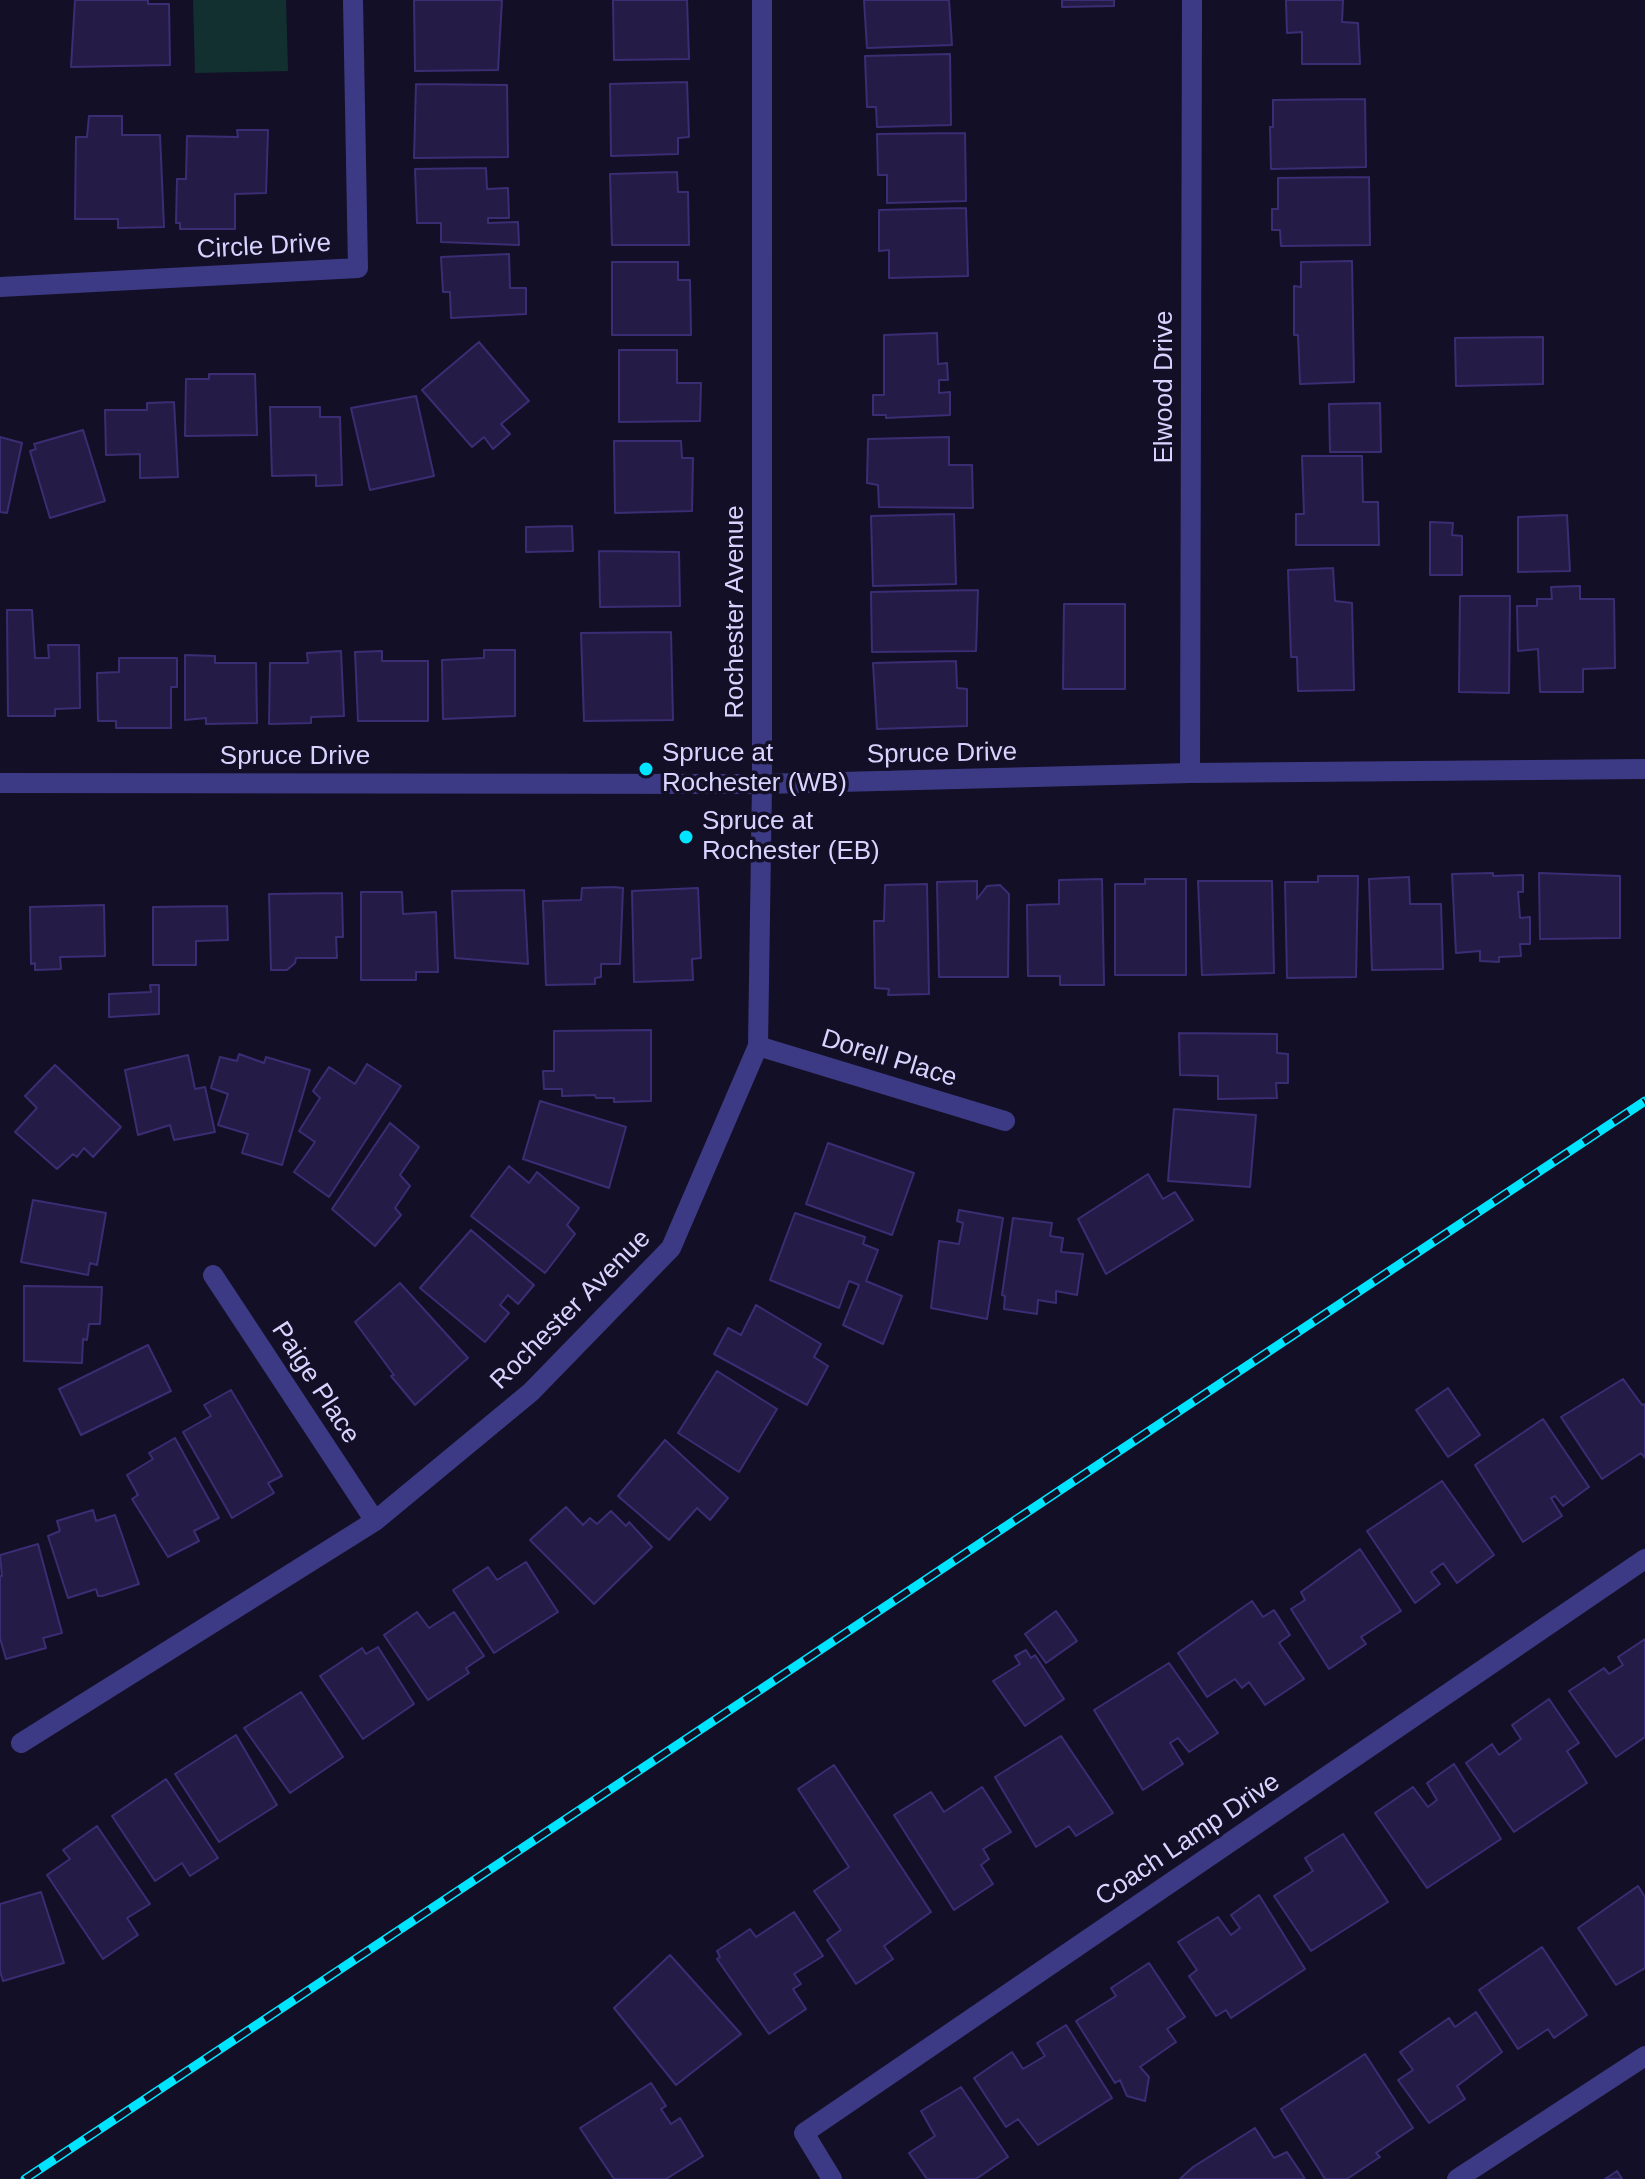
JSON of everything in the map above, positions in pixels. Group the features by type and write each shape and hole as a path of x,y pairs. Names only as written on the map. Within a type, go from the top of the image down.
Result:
{"street":[{"name":"Circle Drive","path":"0,287 358,268 353,0"},
{"name":"Rochester Avenue","path":"21,1743 375,1521 531,1392 671,1248 758,1046 762,784 762,0"},
{"name":"Elwood Drive","path":"1190,773 1192,0"},
{"name":"Spruce Drive","path":"0,783 762,784 1190,773 1645,769"},
{"name":"Dorell Place","path":"758,1046 1005,1121"},
{"name":"Paige Place","path":"213,1275 375,1521"},
{"name":"Coach Lamp Drive","path":"832,2179 804,2133 1645,1559"},
{"path":"1457,2179 1645,2056"}],"green space":[{"path":"193,0 286,0 288,71 195,73"}],"building":[{"path":"75,0 148,0 148,4 169,4 170,65 71,67"},
{"path":"414,0 502,0 498,70 415,71"},
{"path":"613,0 687,0 689,59 614,60"},
{"path":"864,0 949,0 952,45 867,48"},
{"path":"1062,0 1114,0 1114,6 1062,7"},
{"path":"1286,0 1343,0 1342,22 1358,23 1360,64 1302,64 1302,32 1287,33"},
{"path":"950,54 951,125 877,127 876,107 867,107 865,56"},
{"path":"687,82 689,137 678,138 678,154 611,156 610,84"},
{"path":"416,84 507,85 508,157 414,158"},
{"path":"1365,99 1366,167 1271,169 1273,100"},
{"path":"89,116 122,116 122,135 160,135 164,227 118,228 118,219 75,219 76,137 87,137"},
{"path":"237,130 268,130 266,193 235,194 235,229 180,229 180,223 176,223 177,179 186,179 187,136 238,137"},
{"path":"965,133 966,201 887,203 887,175 878,175 877,134"},
{"path":"486,168 487,189 508,188 509,218 488,218 488,223 518,222 519,245 441,242 441,223 417,223 415,169"},
{"path":"677,172 678,192 688,192 689,245 612,245 610,174"},
{"path":"1369,177 1370,245 1281,246 1280,230 1272,230 1272,209 1278,209 1278,178"},
{"path":"966,208 968,276 889,278 889,250 879,251 879,210"},
{"path":"509,254 510,288 526,288 526,314 451,318 450,292 443,292 441,257"},
{"path":"1352,261 1354,382 1300,384 1298,335 1294,335 1294,286 1301,287 1301,262"},
{"path":"612,262 678,262 678,280 690,280 691,335 612,335"},
{"path":"937,333 938,364 947,363 948,380 939,380 939,393 950,392 950,415 886,418 886,415 873,415 873,395 884,395 884,335"},
{"path":"1543,337 1543,384 1456,386 1455,338"},
{"path":"479,342 529,401 501,424 510,434 493,449 484,437 472,447 422,390"},
{"path":"619,350 677,350 677,383 701,383 700,421 619,422"},
{"path":"209,374 255,374 257,435 185,436 186,379 209,379"},
{"path":"416,396 434,476 370,490 351,408"},
{"path":"174,402 178,477 140,478 140,454 106,455 105,410 147,410 147,403"},
{"path":"1380,403 1381,452 1330,452 1329,404"},
{"path":"270,407 320,407 320,417 340,417 342,485 316,486 316,475 272,476"},
{"path":"83,430 105,501 50,518 30,451 36,449 34,444"},
{"path":"0,437 22,443 7,513 0,512"},
{"path":"949,437 949,465 972,465 973,508 879,507 878,485 867,483 868,439"},
{"path":"614,441 681,441 682,458 693,458 692,511 615,513"},
{"path":"1302,456 1362,456 1363,502 1378,502 1379,545 1296,545 1296,514 1304,514"},
{"path":"954,514 956,584 873,586 871,516"},
{"path":"1567,515 1570,571 1518,572 1518,517"},
{"path":"1430,522 1453,523 1452,535 1462,536 1462,575 1430,575"},
{"path":"572,526 573,551 526,552 526,527"},
{"path":"599,551 679,552 680,606 600,607"},
{"path":"1333,568 1335,601 1352,603 1354,690 1298,691 1297,657 1291,657 1288,570"},
{"path":"1580,586 1580,599 1614,599 1615,668 1583,669 1583,692 1540,692 1538,649 1518,651 1517,606 1537,606 1537,599 1552,599 1551,587"},
{"path":"978,590 976,651 872,652 871,592"},
{"path":"1460,596 1510,596 1509,693 1459,692"},
{"path":"1064,604 1125,604 1125,689 1063,689"},
{"path":"7,610 32,610 35,658 49,658 48,645 79,645 80,708 55,709 55,716 8,716"},
{"path":"671,632 673,720 584,721 581,633"},
{"path":"484,650 515,650 515,716 443,719 442,660 484,658"},
{"path":"341,651 344,716 311,717 311,723 269,724 270,663 308,663 307,653"},
{"path":"382,651 382,661 428,661 428,721 358,721 355,652"},
{"path":"185,655 215,656 215,663 256,663 257,723 206,724 206,718 185,720"},
{"path":"119,658 177,658 177,687 171,687 171,728 116,728 116,721 98,721 97,673 119,672"},
{"path":"956,661 957,688 967,689 967,726 877,729 873,663"},
{"path":"1493,873 1493,876 1523,875 1523,892 1518,892 1520,918 1530,917 1530,944 1520,944 1521,956 1499,957 1499,962 1480,961 1480,951 1456,953 1452,874"},
{"path":"1539,873 1620,876 1620,938 1540,939"},
{"path":"1318,876 1358,876 1356,977 1287,978 1285,882 1318,882"},
{"path":"1409,877 1410,904 1441,904 1443,969 1372,970 1369,879"},
{"path":"1102,879 1104,985 1060,985 1060,976 1028,976 1027,905 1059,904 1059,880"},
{"path":"1145,879 1186,879 1186,975 1115,975 1115,884 1145,884"},
{"path":"977,881 977,899 987,886 1000,885 1009,894 1008,977 939,977 937,882"},
{"path":"1198,881 1272,881 1274,973 1202,975"},
{"path":"927,884 929,994 888,995 889,989 875,988 874,921 884,921 885,885"},
{"path":"582,888 623,888 620,964 601,964 601,977 595,978 595,984 546,985 543,901 581,900"},
{"path":"698,888 701,958 692,959 693,980 634,982 632,891"},
{"path":"524,890 528,964 455,958 452,891"},
{"path":"361,892 402,892 403,914 436,912 438,972 416,972 416,980 361,980"},
{"path":"342,893 343,937 336,937 337,958 296,958 287,970 271,970 269,894"},
{"path":"104,905 105,956 60,957 61,969 35,970 35,963 31,964 30,907"},
{"path":"227,906 228,940 196,941 196,965 153,965 153,907"},
{"path":"150,985 159,985 159,1014 109,1017 109,994 151,992"},
{"path":"651,1030 651,1101 614,1102 614,1098 562,1096 562,1089 544,1089 543,1071 554,1071 554,1031"},
{"path":"1179,1033 1277,1034 1277,1053 1288,1054 1288,1083 1276,1083 1277,1098 1218,1099 1218,1076 1180,1075"},
{"path":"239,1054 264,1063 266,1057 310,1070 282,1165 242,1153 248,1134 218,1125 228,1094 211,1088 220,1057 237,1061"},
{"path":"188,1055 195,1089 205,1087 215,1132 174,1140 170,1125 138,1135 125,1070"},
{"path":"367,1064 401,1086 329,1197 294,1172 315,1142 299,1131 320,1098 313,1091 329,1067 355,1084"},
{"path":"55,1065 121,1127 93,1157 84,1148 77,1157 73,1154 57,1169 15,1132 37,1108 25,1096"},
{"path":"540,1101 626,1127 609,1188 523,1159"},
{"path":"1174,1109 1256,1115 1250,1187 1168,1181"},
{"path":"390,1123 419,1147 400,1175 410,1186 395,1208 401,1215 375,1246 332,1209"},
{"path":"828,1143 914,1173 892,1235 806,1204"},
{"path":"509,1166 529,1183 537,1172 579,1208 567,1225 575,1234 545,1273 471,1216"},
{"path":"1148,1174 1163,1199 1175,1192 1193,1220 1106,1274 1078,1219"},
{"path":"33,1200 106,1213 97,1265 90,1263 88,1275 21,1262"},
{"path":"959,1210 1003,1218 987,1319 931,1308 939,1241 959,1244 963,1223 957,1221"},
{"path":"795,1213 865,1237 863,1244 878,1250 866,1281 902,1296 883,1344 843,1325 859,1285 849,1281 839,1308 770,1280"},
{"path":"1013,1218 1052,1223 1050,1236 1063,1238 1061,1252 1083,1254 1077,1295 1056,1291 1056,1303 1038,1300 1037,1314 1004,1309 1005,1296 1002,1295"},
{"path":"471,1230 534,1285 518,1304 508,1295 500,1305 509,1313 485,1342 420,1288"},
{"path":"400,1283 468,1358 415,1405 391,1376 394,1375 355,1322"},
{"path":"24,1286 102,1287 100,1324 89,1324 87,1340 83,1339 82,1363 24,1361"},
{"path":"756,1305 821,1344 814,1357 828,1366 807,1405 714,1354 728,1328 741,1335"},
{"path":"148,1345 171,1391 81,1435 59,1389"},
{"path":"717,1371 777,1409 739,1472 678,1433"},
{"path":"1623,1379 1642,1405 1645,1404 1645,1458 1641,1453 1602,1479 1561,1417"},
{"path":"1448,1388 1480,1435 1448,1457 1416,1410"},
{"path":"231,1390 282,1476 268,1483 274,1493 232,1518 183,1432 211,1416 204,1405"},
{"path":"1543,1419 1589,1487 1563,1506 1555,1496 1551,1498 1562,1516 1523,1542 1475,1465"},
{"path":"175,1438 219,1518 194,1531 199,1541 168,1557 132,1499 138,1495 127,1475 153,1459 149,1453"},
{"path":"665,1440 728,1498 710,1520 697,1508 669,1540 618,1496"},
{"path":"1442,1481 1494,1555 1457,1583 1443,1563 1431,1572 1440,1584 1415,1603 1367,1531"},
{"path":"566,1507 583,1525 590,1518 597,1524 611,1511 626,1526 629,1522 652,1547 594,1604 530,1540"},
{"path":"93,1510 96,1521 115,1515 139,1584 102,1596 98,1596 96,1589 68,1598 48,1536 60,1531 57,1521"},
{"path":"38,1544 62,1633 43,1638 46,1648 6,1659 0,1638 0,1555"},
{"path":"1360,1549 1401,1611 1361,1637 1366,1644 1329,1669 1291,1609 1305,1600 1301,1592"},
{"path":"526,1562 558,1612 494,1653 453,1590 488,1567 497,1580"},
{"path":"1252,1601 1263,1617 1274,1610 1290,1635 1279,1643 1304,1679 1265,1705 1249,1682 1242,1688 1235,1679 1207,1697 1178,1653"},
{"path":"1056,1611 1077,1641 1046,1663 1025,1634"},
{"path":"417,1612 429,1628 454,1612 484,1656 466,1668 469,1673 428,1700 384,1635"},
{"path":"1645,1639 1645,1737 1616,1757 1569,1691 1604,1668 1609,1674 1623,1665 1618,1657"},
{"path":"378,1647 414,1704 363,1739 320,1676 362,1648 366,1654"},
{"path":"1026,1650 1031,1658 1035,1655 1064,1699 1025,1726 993,1681 1020,1664 1015,1656"},
{"path":"1169,1663 1218,1733 1189,1752 1178,1738 1170,1743 1183,1764 1143,1790 1094,1710"},
{"path":"301,1692 343,1757 290,1793 244,1728"},
{"path":"1549,1699 1579,1743 1567,1751 1587,1783 1514,1832 1466,1763 1492,1744 1499,1755 1521,1739 1512,1725"},
{"path":"236,1735 277,1805 219,1842 175,1774"},
{"path":"1061,1736 1113,1813 1076,1836 1069,1826 1036,1847 995,1777"},
{"path":"1454,1764 1501,1839 1427,1888 1375,1813 1413,1787 1428,1807 1437,1800 1427,1783"},
{"path":"834,1765 931,1912 884,1946 893,1959 856,1984 827,1940 841,1930 814,1891 849,1867 798,1789"},
{"path":"166,1779 218,1858 190,1876 182,1863 155,1881 112,1816"},
{"path":"982,1787 1011,1832 983,1849 989,1859 981,1865 993,1884 954,1910 894,1815 931,1792 944,1812"},
{"path":"97,1826 150,1904 127,1918 138,1935 103,1959 47,1875 70,1859 63,1850"},
{"path":"1343,1834 1388,1902 1311,1951 1274,1896 1313,1871 1305,1858"},
{"path":"1638,1886 1645,1897 1645,1968 1616,1985 1578,1928"},
{"path":"41,1892 64,1963 3,1981 0,1971 0,1904"},
{"path":"1259,1895 1305,1969 1231,2018 1226,2010 1216,2016 1189,1976 1197,1970 1178,1942 1218,1917 1231,1935 1240,1928 1231,1915"},
{"path":"794,1912 823,1956 794,1974 801,1984 793,1989 806,2009 769,2034 717,1959 720,1957 717,1951 750,1929 756,1937"},
{"path":"1542,1947 1587,2015 1554,2038 1548,2029 1518,2049 1479,1990"},
{"path":"670,1955 741,2034 676,2085 614,2008"},
{"path":"1149,1963 1185,2017 1167,2029 1176,2042 1140,2067 1149,2077 1145,2101 1127,2096 1120,2080 1115,2083 1076,2021 1116,1996 1111,1988"},
{"path":"1476,2012 1502,2052 1457,2086 1465,2099 1429,2123 1398,2080 1413,2070 1400,2052 1449,2018 1455,2027"},
{"path":"1066,2025 1112,2098 1038,2145 1018,2119 1006,2127 974,2078 1012,2052 1023,2069 1045,2056 1037,2043"},
{"path":"1365,2054 1413,2128 1376,2153 1380,2157 1347,2179 1325,2179 1281,2109"},
{"path":"651,2083 666,2106 661,2109 671,2124 680,2118 703,2156 666,2179 614,2179 580,2128"},
{"path":"961,2087 1008,2157 976,2179 927,2179 909,2153 935,2136 921,2111"},
{"path":"1255,2128 1274,2158 1287,2152 1305,2179 1180,2179 1193,2167"},
{"path":"1617,2171 1622,2179 1605,2179"}],"railway":[{"path":"25,2179 1645,1101"}],"place":[{"name":"Spruce at Rochester (WB)","path":"646,769"},
{"name":"Spruce at Rochester (EB)","path":"686,837"}]}
